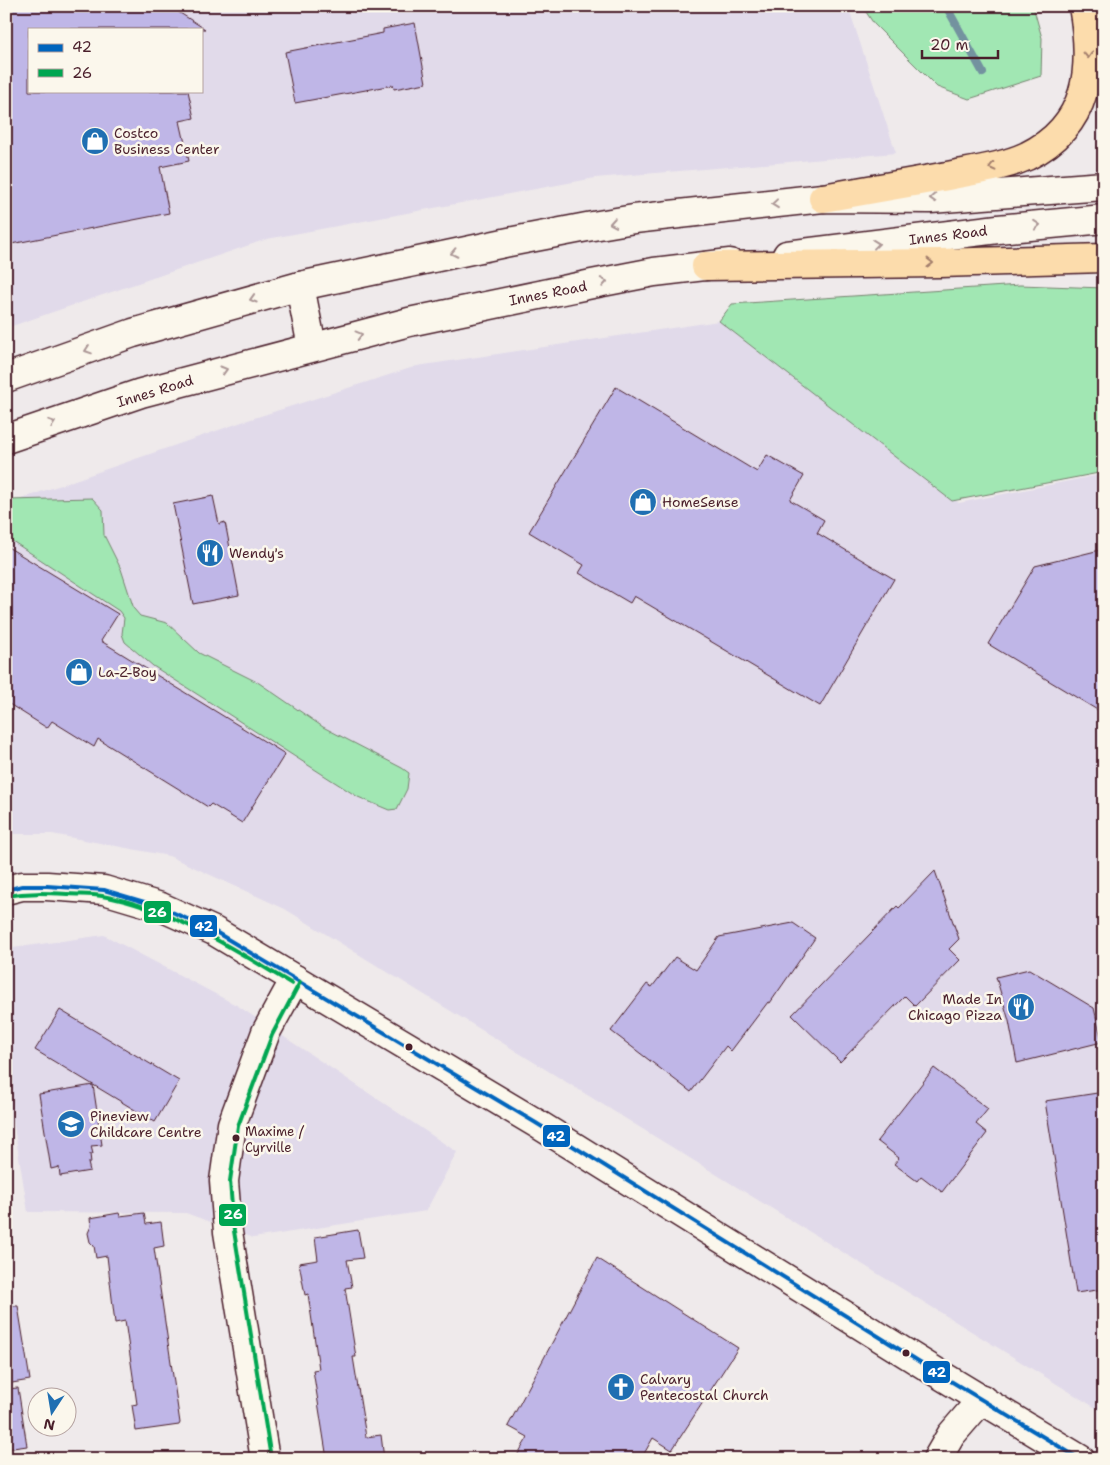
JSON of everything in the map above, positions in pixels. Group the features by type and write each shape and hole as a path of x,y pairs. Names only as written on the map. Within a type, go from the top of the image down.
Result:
{"highway":[{"path":"823,198 988,168 1026,156 1046,144 1069,121 1078,105 1088,76 1089,59 1083,6"},
{"path":"706,266 940,263 1104,258"}],"main road":[{"path":"6,378 134,333 300,286 509,242 625,221 823,198 930,199 1104,186"},
{"name":"Innes Road","path":"6,439 141,393 456,311 628,277 706,266 998,229 1104,220"},
{"path":"300,286 312,347"},
{"path":"12,886 47,886 104,890 161,907 214,931 536,1123 944,1377 1080,1459"},
{"path":"265,1459 228,1232 224,1181 232,1124 266,1032 295,980"},
{"path":"937,1459 951,1435 982,1399"}],"shaded area":[{"path":"6,6 848,6 896,153 595,178 267,239 6,328"},
{"path":"719,321 959,503 1104,474 1104,1413 285,909 169,856 52,834 6,834 6,504 242,422 417,366"},
{"path":"104,935 238,1006 457,1152 426,1211 253,1238 186,1213 28,1212 6,1077 6,949"}],"green space":[{"path":"862,6 1033,6 1042,38 1041,76 969,99 937,87 874,24"},
{"path":"1020,285 1104,288 1104,472 952,501 719,321 732,304"},
{"path":"92,498 103,510 104,535 121,569 134,609 140,616 167,623 199,653 259,683 323,727 409,773 407,789 397,809 389,810 358,797 153,666 125,642 122,634 124,618 119,611 6,537 6,501 8,500"}],"building":[{"name":"Costco Business Center","path":"6,6 169,6 205,29 28,28 28,92 188,92 194,118 180,121 189,161 160,167 169,213 6,245"},
{"path":"415,23 426,83 394,89 393,85 295,103 285,52 383,33 383,29"},
{"path":"616,387 757,472 767,455 804,476 790,500 824,520 817,533 894,579 820,706 634,596 630,603 579,573 584,565 529,532"},
{"name":"Wendy's","path":"213,496 219,524 225,522 239,595 193,604 173,504"},
{"name":"La-Z-Boy","path":"6,546 118,614 101,641 285,754 242,823 211,804 208,807 98,739 94,747 52,721 47,728 6,702"},
{"path":"1104,549 1104,714 988,644 1035,566"},
{"path":"935,871 959,939 949,949 960,960 915,1006 905,996 840,1062 792,1015 897,906 899,908"},
{"path":"793,923 815,938 770,1003 768,1002 731,1051 726,1046 691,1092 611,1031 647,984 652,987 675,957 696,970 719,937"},
{"path":"1029,969 1094,1008 1102,1042 1017,1063 1009,1021 996,977"},
{"path":"60,1010 179,1081 155,1122 35,1050"},
{"path":"934,1068 988,1109 976,1124 987,1133 942,1192 921,1176 917,1181 894,1164 899,1158 877,1141"},
{"name":"Pineview Childcare Centre","path":"93,1085 102,1145 91,1146 93,1154 90,1154 91,1163 88,1163 90,1171 60,1176 59,1167 51,1169 39,1094"},
{"path":"1104,1092 1104,1289 1076,1293 1045,1101"},
{"path":"119,1213 120,1216 144,1213 146,1224 161,1222 164,1246 154,1248 179,1425 136,1431 132,1405 137,1404 125,1321 115,1323 107,1256 96,1258 94,1246 90,1242 88,1233 91,1226 90,1218"},
{"path":"358,1230 363,1258 347,1260 352,1287 345,1288 356,1357 353,1357 366,1437 381,1435 384,1459 327,1459 313,1370 319,1369 308,1294 305,1295 299,1263 318,1260 315,1237"},
{"name":"Calvary Pentecostal Church","path":"597,1258 738,1348 672,1450 653,1438 641,1459 515,1459 528,1437 508,1426"},
{"path":"6,1306 18,1306 30,1380 6,1384"},
{"path":"18,1388 27,1446 6,1449 6,1389"}],"waterway":[{"path":"946,6 983,73"}],"transit line":[{"name":"42","path":"6,890 22,886 104,890 161,907 214,931 536,1123 944,1377 1080,1459"},
{"name":"26","path":"7,896 38,893 89,895 128,902 153,910 201,931 292,984"},
{"name":"26","path":"271,1458 234,1231 230,1181 238,1126 272,1035 300,982"}],"place":[{"name":"Costco Business Center","path":"95,141"},
{"name":"HomeSense","path":"643,502"},
{"name":"Wendy's","path":"210,553"},
{"name":"La-Z-Boy","path":"79,672"},
{"name":"Made In Chicago Pizza","path":"1021,1007"},
{"name":"Pineview Childcare Centre","path":"71,1124"},
{"name":"Maxime / Cyrville","path":"236,1138"},
{"name":"Calvary Pentecostal Church","path":"621,1387"}]}
